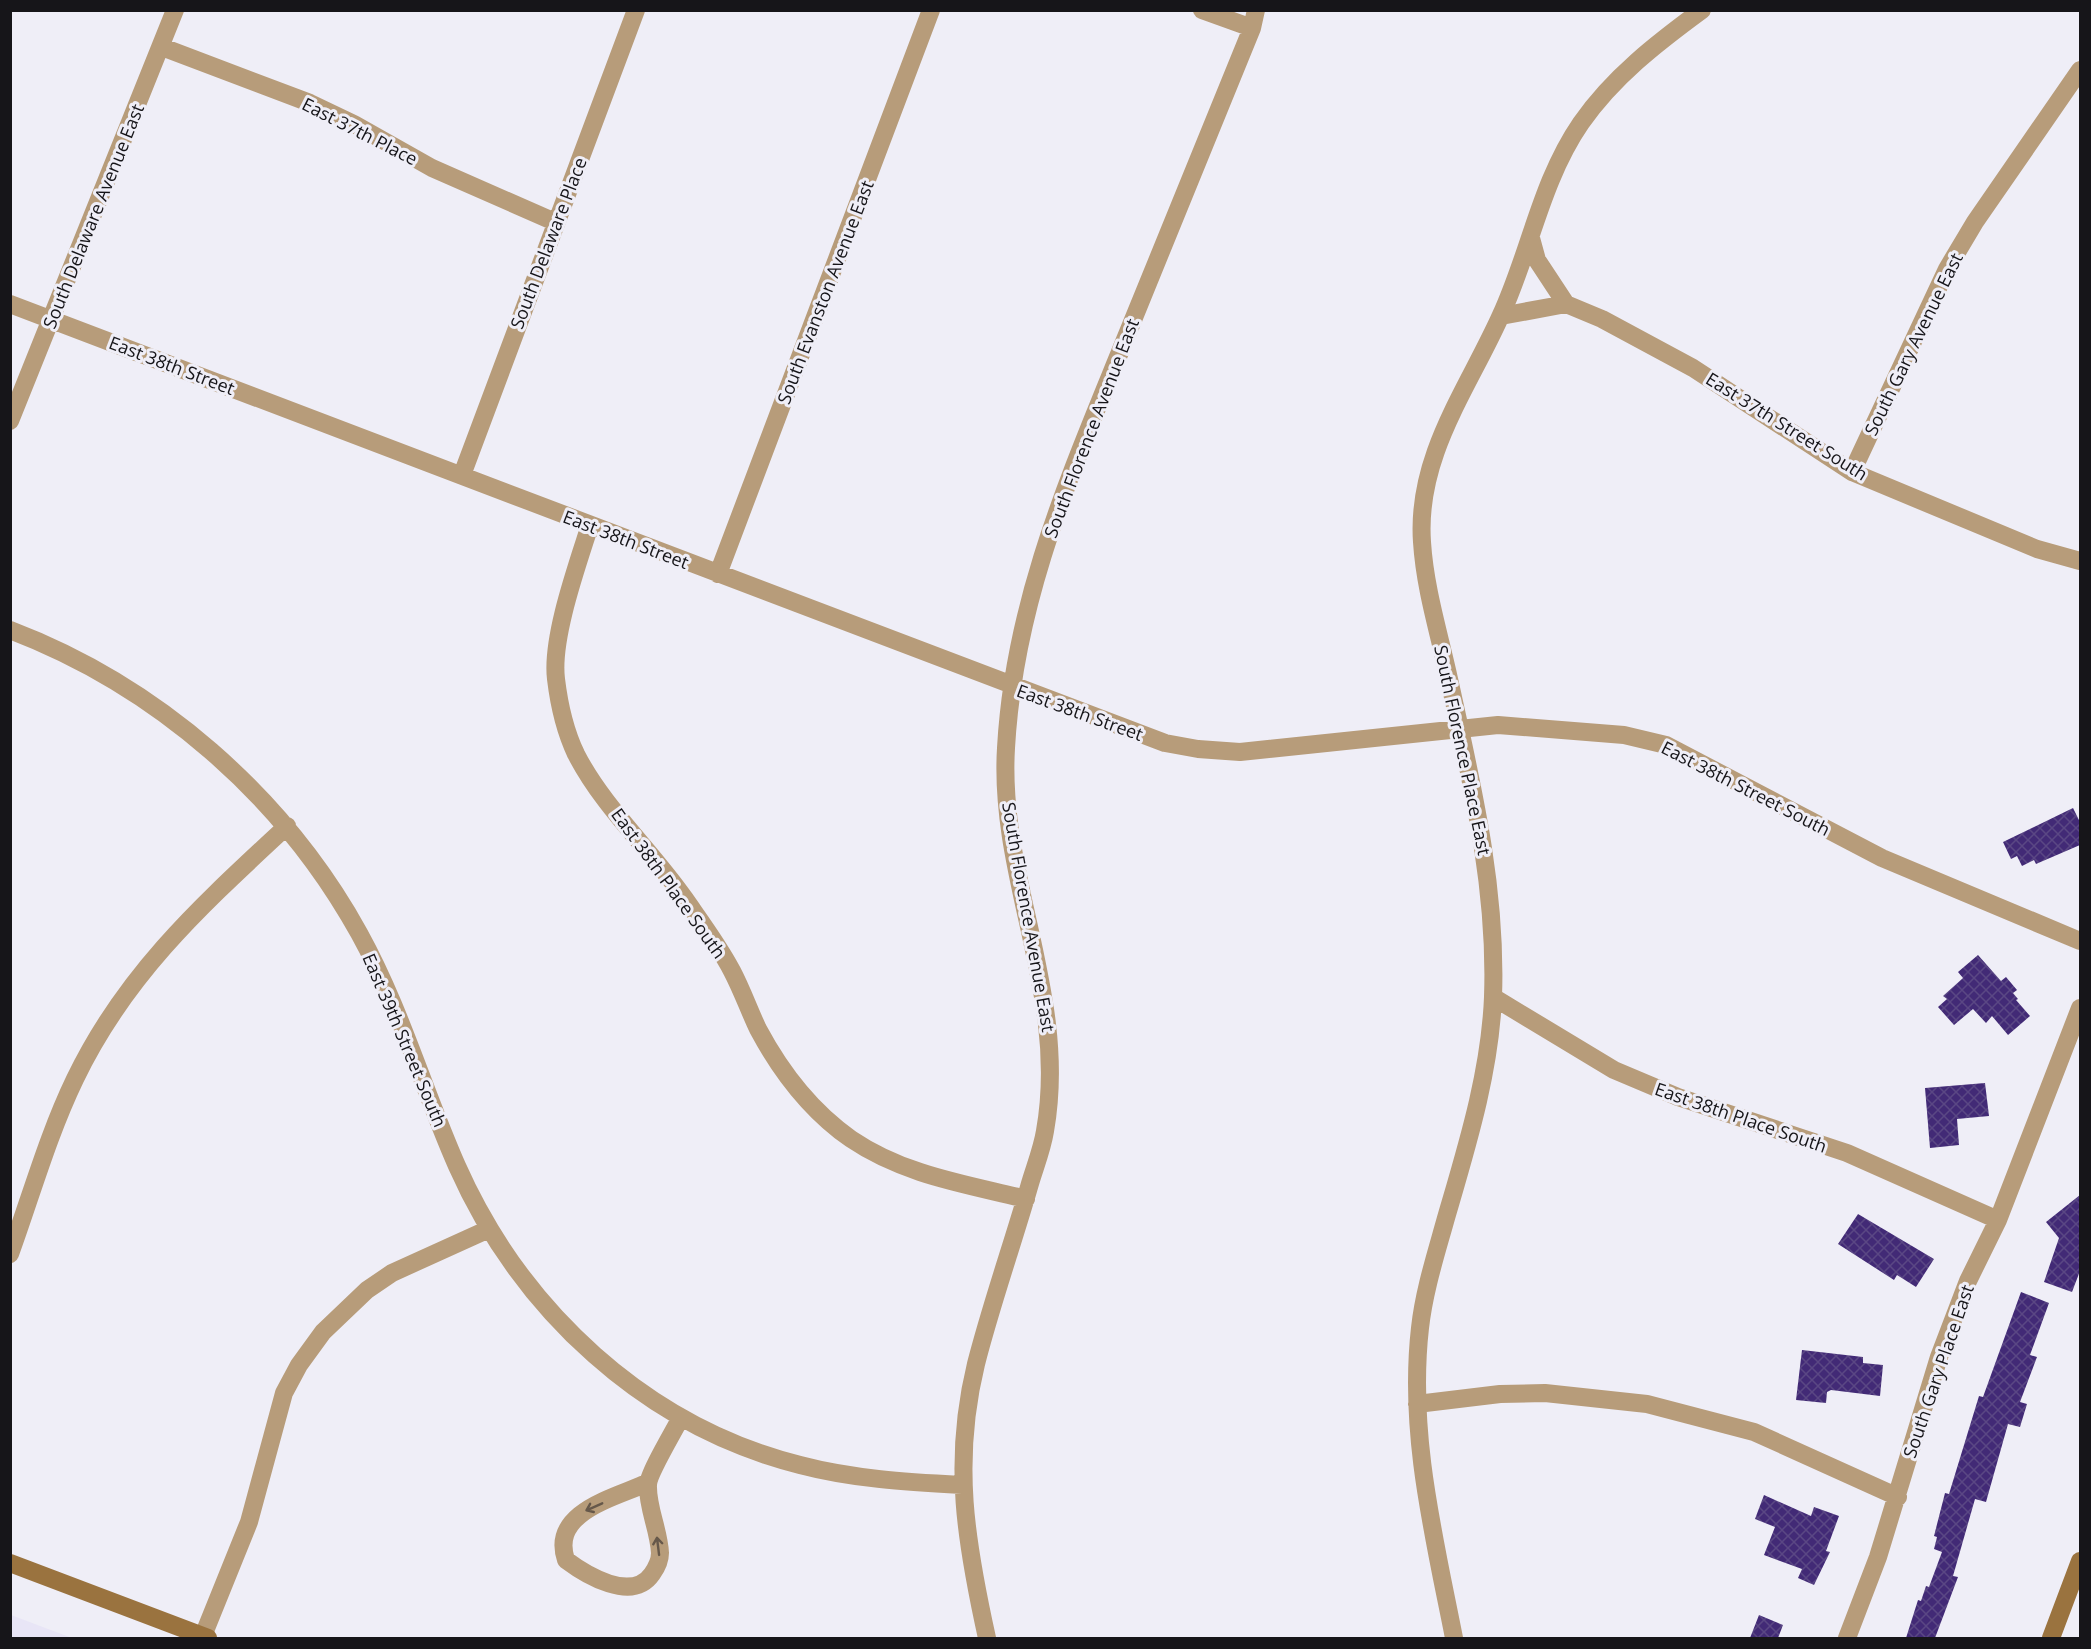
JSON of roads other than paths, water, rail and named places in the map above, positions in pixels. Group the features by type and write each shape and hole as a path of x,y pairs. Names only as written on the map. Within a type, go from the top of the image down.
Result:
{"main road":[{"path":"2051,1638 2077,1581 2080,1561"},
{"path":"10,1563 206,1637"}],"street":[{"name":"South Delaware Avenue East","path":"10,421 175,10"},
{"name":"South Delaware Place","path":"462,475 636,10"},
{"name":"South Evanston Avenue East","path":"718,574 932,10"},
{"path":"1202,10 1254,19"},
{"name":"South Florence Place East","path":"1454,1638 1426,1491 1417,1404 1420,1325 1433,1262 1475,1113 1486,1056 1493,997 1486,861 1477,803 1429,594 1421,536 1422,507 1427,478 1446,422 1501,316 1531,238 1550,179 1564,149 1584,118 1611,85 1702,10"},
{"name":"South Florence Avenue East","path":"987,1638 966,1531 962,1485 966,1419 976,1366 1045,1132 1050,1079 1050,1040 1044,992 1008,815 1005,754 1010,686 1022,627 1055,512 1254,19"},
{"name":"East 37th Place","path":"162,46 310,103 354,124 432,168 555,222"},
{"name":"South Gary Avenue East","path":"1852,472 1947,269 1976,222 2080,70"},
{"path":"1501,316 1566,304 1537,260 1531,238"},
{"name":"East 38th Street","path":"10,304 1165,743 1198,749 1248,752"},
{"name":"East 37th Street South","path":"1566,304 1602,319 1693,368 1852,472 2037,549 2080,561"},
{"name":"East 38th Place South","path":"590,525 570,588 556,676 561,711 576,754 602,794 684,898 731,969 758,1029 785,1074 813,1107 850,1138 888,1161 925,1176 1026,1199"},
{"name":"East 39th Street South","path":"10,630 64,653 161,712 212,751 287,826 330,884 360,934 385,984 458,1168 489,1229 539,1299 617,1376 680,1419 745,1448 798,1465 891,1481 962,1485"},
{"name":"East 38th Street South","path":"1248,752 1498,725 1624,735 1666,745 1882,858 2080,941"},
{"path":"10,1254 62,1108 95,1041 121,1000 171,938 206,900 287,826"},
{"name":"East 38th Place South","path":"1493,997 1614,1070 1678,1098 1847,1153 1998,1220"},
{"name":"South Gary Place East","path":"1847,1638 1865,1597 1898,1497 1939,1357 1968,1281 1998,1220 2080,1008"},
{"path":"206,1637 249,1522 278,1414 298,1365 323,1332 366,1290 392,1273 489,1229"},
{"path":"1417,1404 1500,1394 1545,1393 1647,1404 1754,1432 1898,1497"},
{"path":"647,1483 584,1511 572,1521 564,1531 562,1547 566,1560 601,1581 620,1585 635,1584 648,1579 657,1567 660,1554 647,1483 680,1419"}]}
